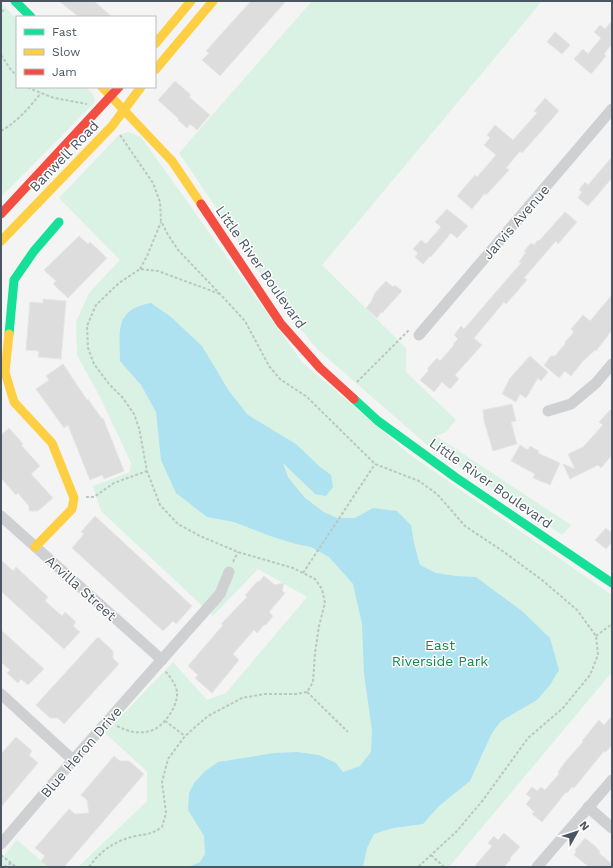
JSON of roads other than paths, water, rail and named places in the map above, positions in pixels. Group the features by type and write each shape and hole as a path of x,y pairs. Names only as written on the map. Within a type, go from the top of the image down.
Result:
{"street":[{"path":"15,1 30,16"},
{"path":"156,43 191,1"},
{"path":"156,69 213,1"},
{"name":"Little River Boulevard","path":"103,88 172,161 281,324 320,368 378,421 448,472 612,583"},
{"name":"Banwell Road","path":"1,214 98,111 117,88"},
{"name":"Banwell Road","path":"1,241 112,126 140,88"},
{"name":"Jarvis Avenue","path":"419,335 612,110"},
{"path":"35,547 72,508 74,498 52,443 14,402 5,372 14,280 34,251 59,222"},
{"path":"548,411 571,404 596,383 612,364"},
{"name":"Arvilla Street","path":"1,516 160,662"},
{"name":"Blue Heron Drive","path":"1,844 108,720 220,594 229,572"},
{"path":"1,694 73,760"},
{"path":"537,867 612,780"},
{"path":"588,807 612,828"}],"water":[{"path":"151,303 171,317 202,346 229,391 248,415 296,444 320,467 331,475 333,487 326,496 315,494 283,463 288,477 305,498 324,512 337,518 355,518 373,508 397,511 411,525 420,565 436,573 476,577 522,611 550,638 559,670 550,685 537,700 501,721 492,733 470,781 439,806 423,824 393,828 374,834 367,848 363,867 188,867 200,862 205,854 204,836 188,810 189,793 194,783 204,772 218,762 274,753 297,752 319,755 336,763 343,772 360,766 371,752 372,730 364,674 362,624 353,584 329,557 311,547 273,537 234,522 207,517 176,493 161,460 156,412 141,385 120,361 120,331 125,316 139,306"}],"park label":[{"name":"East Riverside Park","path":"440,654"}]}
